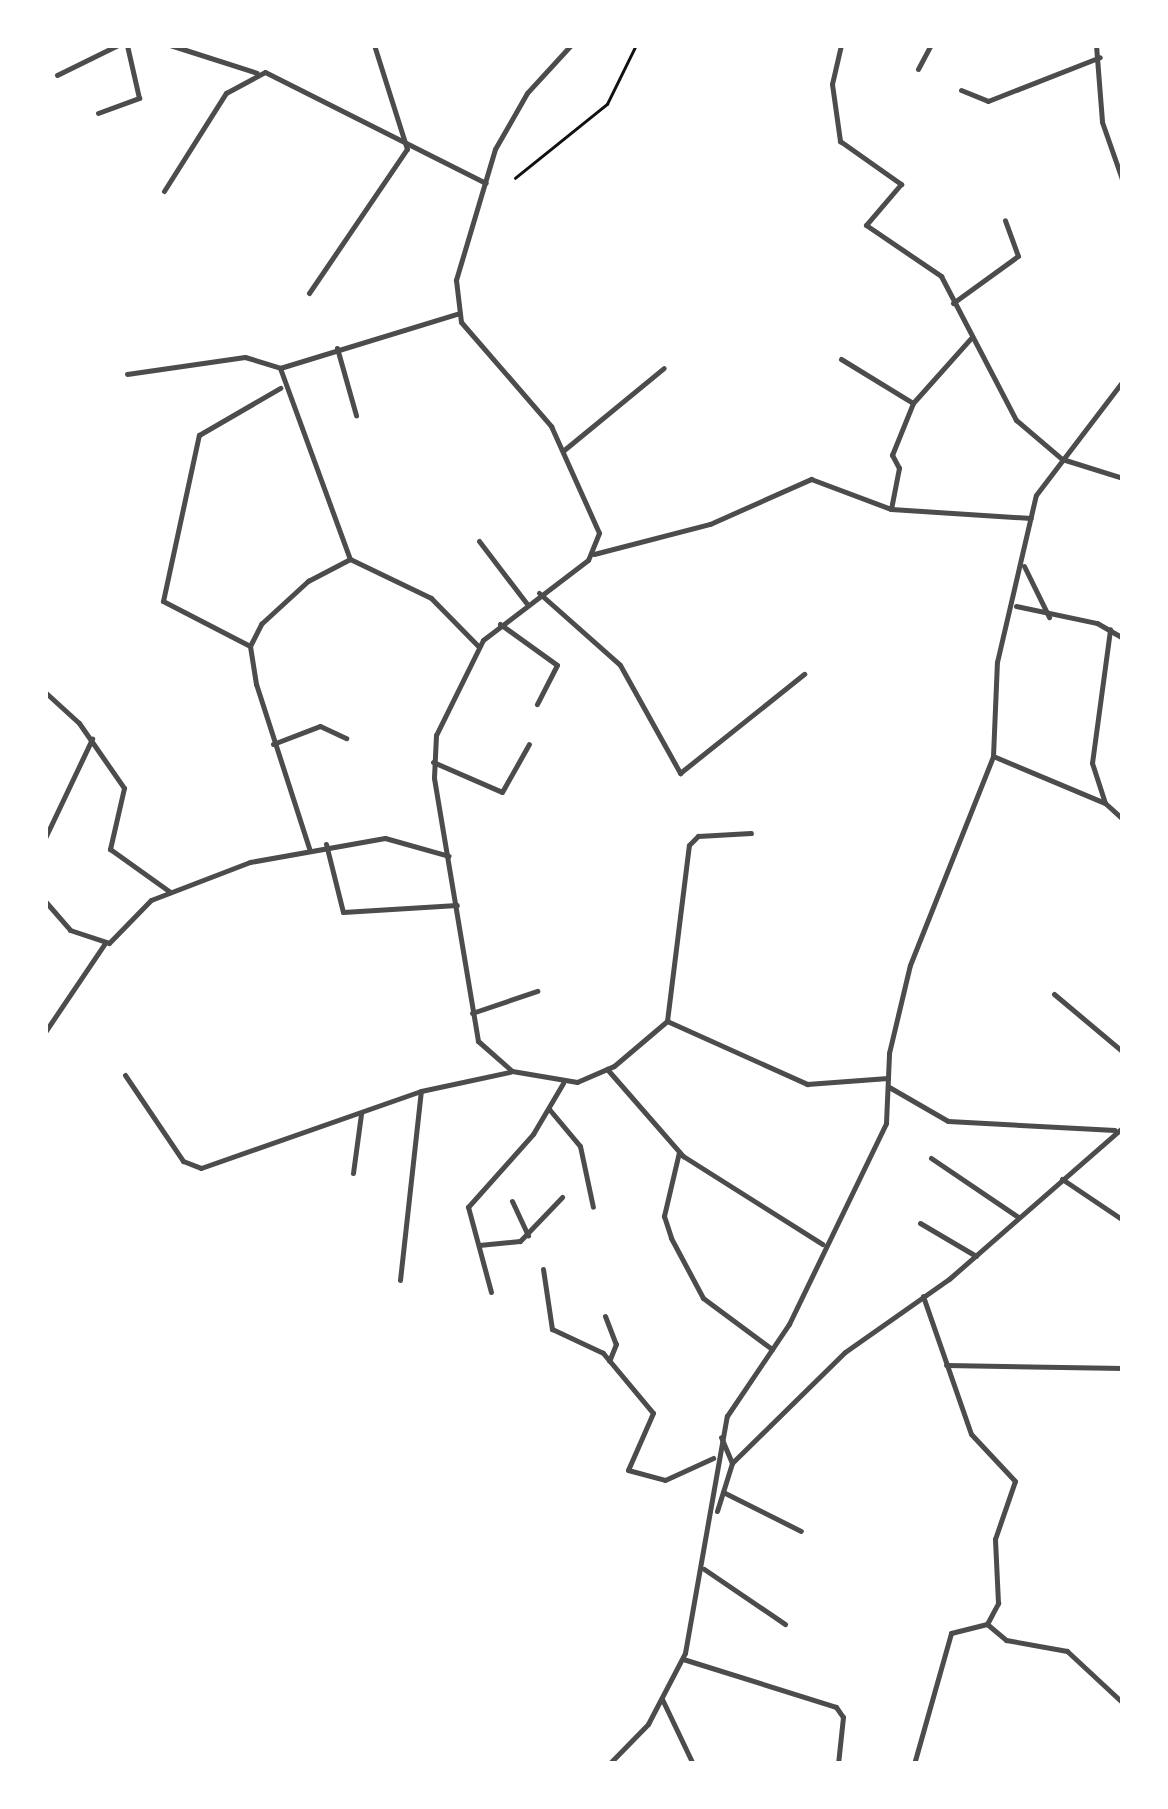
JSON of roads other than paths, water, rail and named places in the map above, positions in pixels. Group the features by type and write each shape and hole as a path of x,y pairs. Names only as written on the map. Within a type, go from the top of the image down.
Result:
{"street":[{"path":"58,75 118,45"},
{"path":"98,112 139,98 126,45"},
{"path":"170,45 290,78 407,150 486,183"},
{"path":"374,45 407,150"},
{"path":"572,45 526,94 486,183 460,254 457,314 509,367 564,450 597,524 594,554"},
{"path":"841,45 832,84 840,140 901,184 866,225 939,273 1016,420 1062,459 1123,478"},
{"path":"918,69 931,45"},
{"path":"1096,45 1100,57 1102,122 1123,182"},
{"path":"961,90 988,100 1100,57"},
{"path":"164,191 226,93 257,72"},
{"path":"309,293 407,150"},
{"path":"952,302 1018,256 1006,220"},
{"path":"126,374 246,358 280,368 457,314"},
{"path":"892,509 900,468 892,455 913,403 971,338"},
{"path":"337,348 356,415"},
{"path":"842,359 913,403"},
{"path":"280,368 280,388 350,559 431,598 478,646"},
{"path":"564,450 664,368"},
{"path":"716,1514 713,1458 720,1436 772,1350 822,1244 886,1124 888,1078 910,964 993,756 997,662 1016,606 1041,483 1122,386"},
{"path":"280,388 199,435 163,600 250,646 273,744 310,848"},
{"path":"512,1071 478,1041 433,762 438,727 478,646 500,624 594,554 710,524 811,479 892,509 1032,518"},
{"path":"479,541 527,604"},
{"path":"250,646 297,589 350,559"},
{"path":"1023,564 1049,616"},
{"path":"539,594 620,665 680,773 804,674"},
{"path":"1016,606 1110,629 1123,638"},
{"path":"500,624 556,663 537,704"},
{"path":"1106,803 1092,763 1110,629"},
{"path":"45,692 92,738 125,793 109,848 170,892"},
{"path":"273,744 322,726 346,738"},
{"path":"45,838 92,738"},
{"path":"433,762 502,792 529,744"},
{"path":"993,756 1106,803 1123,820"},
{"path":"125,1076 192,1167 421,1091 512,1071 563,1084 607,1069 667,1021 689,845 698,836 751,833"},
{"path":"45,1032 105,943 170,892 326,844 398,838 451,857"},
{"path":"326,844 345,913 457,906"},
{"path":"45,902 70,930 105,943"},
{"path":"472,1012 537,991"},
{"path":"1054,994 1123,1052"},
{"path":"667,1021 807,1084 888,1078"},
{"path":"607,1069 678,1152 822,1244"},
{"path":"491,1292 468,1207 549,1110 563,1084"},
{"path":"890,1087 948,1121 1114,1130 1123,1127"},
{"path":"400,1280 421,1091"},
{"path":"549,1110 580,1146 593,1208"},
{"path":"353,1172 361,1114"},
{"path":"609,1764 662,1699 683,1660 716,1514 732,1463 844,1352 976,1256 1114,1130"},
{"path":"678,1152 664,1216 671,1238 703,1298 772,1350"},
{"path":"931,1158 1018,1217"},
{"path":"1062,1180 1123,1220"},
{"path":"479,1244 528,1235 562,1198"},
{"path":"512,1201 528,1235"},
{"path":"920,1222 976,1256"},
{"path":"544,1269 552,1329 608,1361 652,1413 628,1470 664,1480 713,1458"},
{"path":"914,1764 951,1633 987,1624 998,1604 995,1540 1015,1472 971,1434 923,1296"},
{"path":"605,1316 616,1344 608,1361"},
{"path":"946,1365 1123,1368"},
{"path":"720,1436 732,1463"},
{"path":"723,1492 800,1531"},
{"path":"704,1568 785,1624"},
{"path":"987,1624 1006,1640 1068,1650 1123,1703"},
{"path":"683,1660 836,1708 843,1717 838,1764"},
{"path":"662,1699 693,1764"}]}
